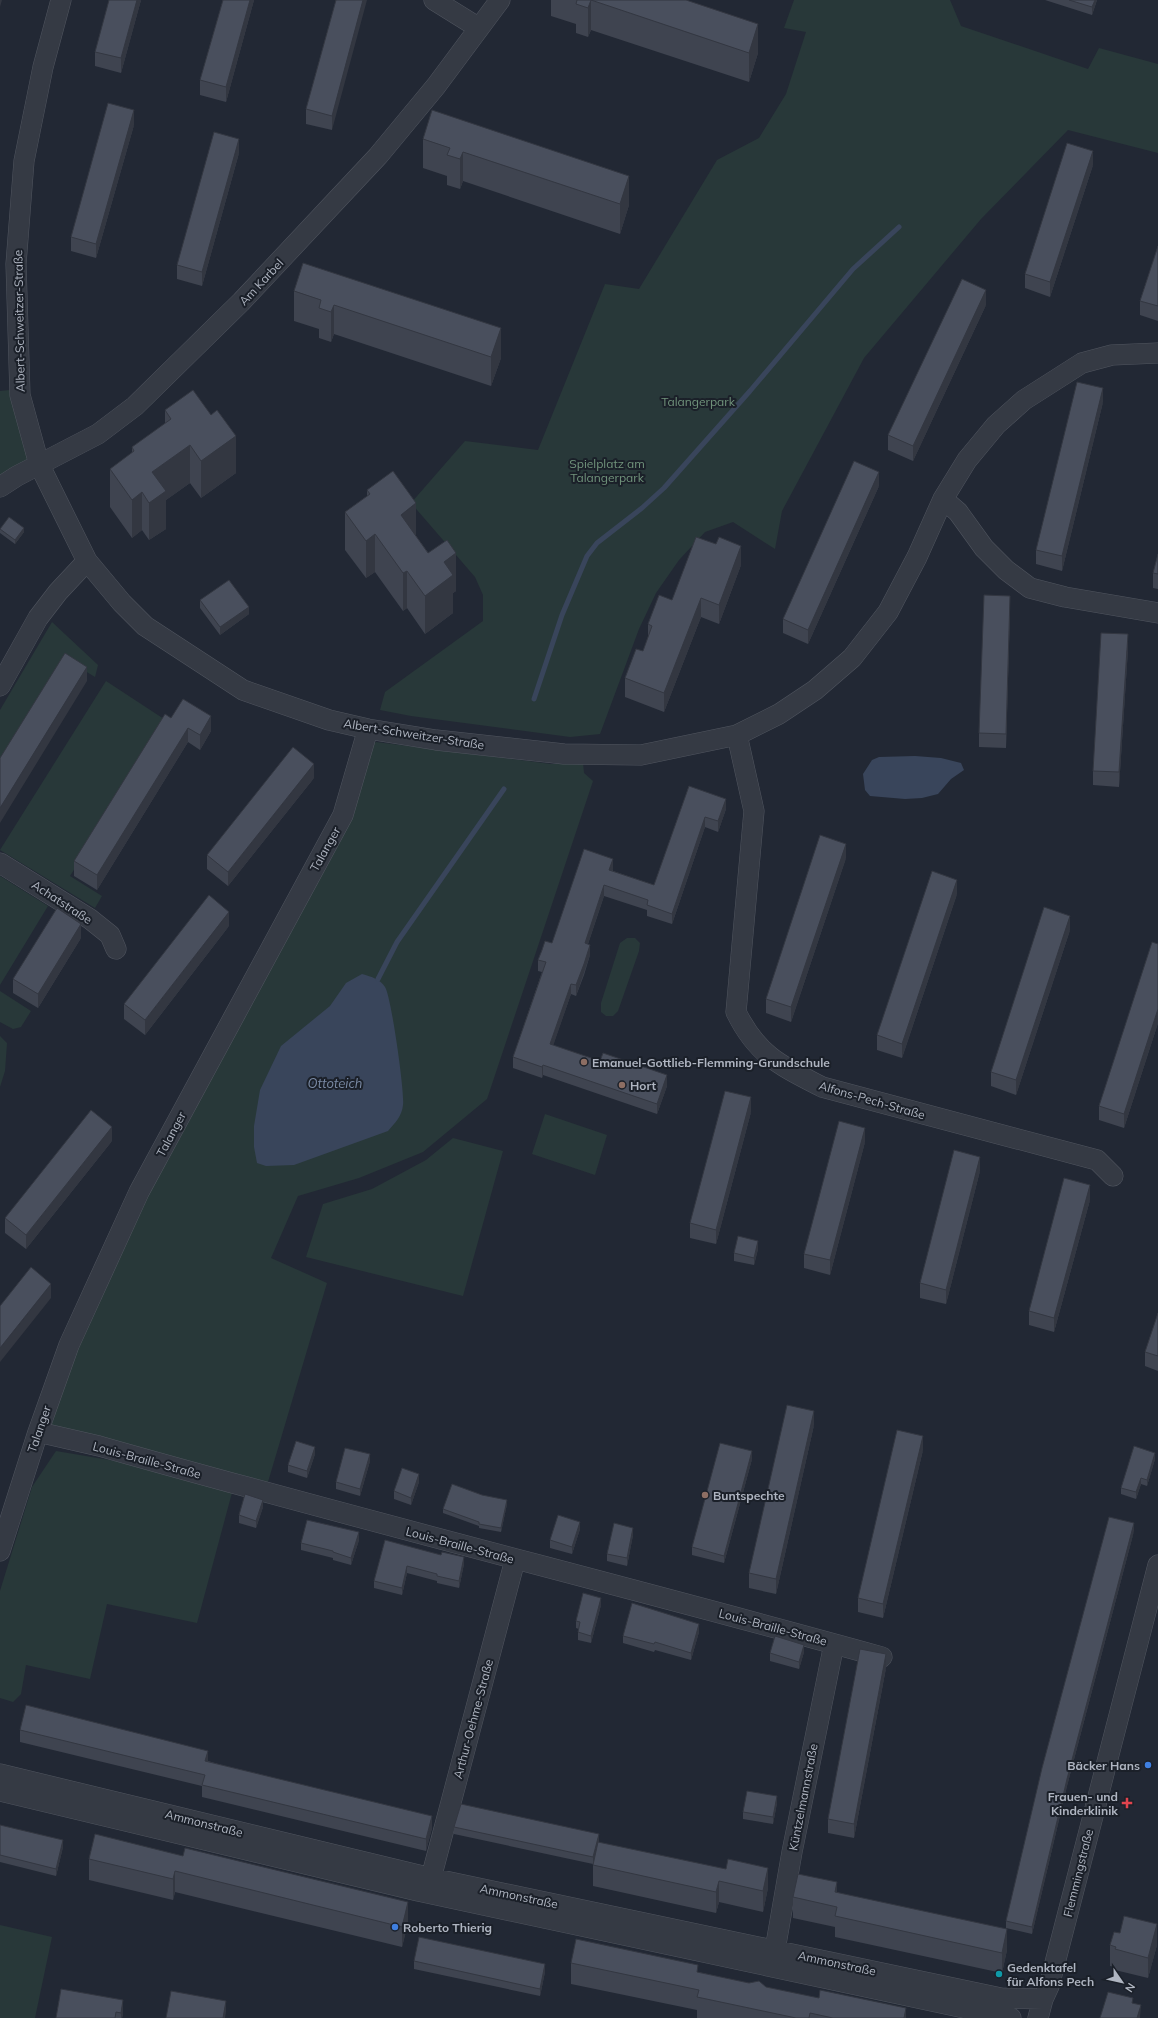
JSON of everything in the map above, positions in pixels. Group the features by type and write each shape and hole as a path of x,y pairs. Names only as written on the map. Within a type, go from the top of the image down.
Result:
{"street":[{"name":"Albert-Schweitzer-Straße","path":"61,0 44,67 24,161 16,264 20,395 39,464 87,561 122,604 145,626 241,688 330,720 368,729 436,740 580,754 641,755 737,735 779,714 815,690 852,658 888,612 917,557 943,499 972,454 996,425 1024,400 1082,363 1112,355 1158,353"},
{"path":"434,0 479,28"},
{"name":"Am Karbel","path":"0,487 39,464 98,434 135,406 241,302 378,156 436,86 500,0"},
{"path":"943,499 958,512 984,548 1006,570 1030,588 1065,597 1158,613"},
{"path":"0,686 38,618 58,592 87,561"},
{"name":"Talanger","path":"0,1551 38,1432 68,1345 130,1211 343,815 368,729"},
{"name":"Alfons-Pech-Straße","path":"737,735 754,811 736,1012 745,1030 768,1056 782,1067 822,1087 1097,1160 1113,1176"},
{"name":"Achatstraße","path":"0,863 90,919 110,935 116,949"},
{"name":"Louis-Braille-Straße","path":"38,1432 99,1446 515,1560 882,1657"},
{"name":"Arthur-Oehme-Straße","path":"431,1878 515,1560"},
{"name":"Flemmingstraße","path":"1040,2009 1049,1986 1158,1565"},
{"name":"Küntzelmannstraße","path":"775,1950 792,1852 834,1644"},
{"name":"Ammonstraße","path":"0,1774 431,1878 1001,1998 1040,2009"},
{"name":"Ammonstraße","path":"0,1791 418,1891 1011,2018"}],"green space":[{"name":"Talangerpark","path":"794,0 950,0 961,26 1088,69 1099,48 1158,64 1158,153 1068,130 981,219 864,358 782,511 775,549 733,522 705,532 679,560 656,593 639,629 600,734 570,737 411,716 380,710 385,692 483,621 483,595 475,577 411,503 465,441 538,450 605,284 639,289 717,160 759,138 786,94 806,32 784,28"},
{"path":"10,390 21,434 29,453 25,464 0,479 0,391"},
{"path":"52,622 98,665 95,677 67,660 0,767 0,710"},
{"path":"106,681 167,721 70,876 102,896 95,908 0,850"},
{"path":"376,742 551,764 583,763 584,773 593,781 487,1099 423,1152 359,1178 298,1196 271,1258 327,1283 268,1482 107,1443 41,1429 72,1345 367,749"},
{"path":"0,876 48,906 0,985"},
{"path":"627,938 635,938 640,943 639,951 618,1011 613,1016 606,1016 601,1012 601,1003 620,943"},
{"path":"0,991 31,1011 21,1027 13,1029 0,1022"},
{"path":"0,1036 7,1043 5,1071 0,1087"},
{"path":"545,1114 607,1135 595,1175 532,1154"},
{"path":"453,1138 503,1151 463,1296 306,1257 323,1204 372,1189 426,1160"},
{"path":"56,1451 157,1468 233,1489 197,1623 107,1604 90,1679 26,1665 21,1694 13,1702 0,1698 0,1591 32,1487"},
{"path":"0,1925 52,1937 35,2018 0,2018"}],"water":[{"path":"915,756 941,758 961,763 964,770 951,779 938,794 922,798 905,799 870,796 865,790 863,774 872,760 879,757"},
{"name":"Ottoteich","path":"362,974 381,982 388,994 402,1083 403,1105 400,1116 388,1131 294,1165 266,1166 257,1163 254,1147 254,1126 260,1090 281,1046 330,1006 346,983"}],"building":[{"path":"109,0 137,0 121,58 95,52"},
{"path":"223,0 250,0 226,87 200,80"},
{"path":"336,0 363,0 332,116 306,109"},
{"path":"577,0 591,0 588,8 576,4"},
{"path":"591,0 686,0 758,24 749,53"},
{"path":"1069,0 1095,0 1092,7"},
{"path":"108,103 134,110 96,244 71,237"},
{"path":"432,110 629,176 620,204 463,152 460,159 447,155 450,148 423,139"},
{"path":"214,132 239,139 202,272 177,265"},
{"path":"1067,143 1093,151 1050,282 1025,274"},
{"path":"1158,246 1158,306 1140,301"},
{"path":"303,263 501,328 491,357 334,305 331,312 319,308 321,300 294,291"},
{"path":"962,279 986,290 913,446 888,435"},
{"path":"1077,382 1103,388 1062,556 1036,550"},
{"path":"193,390 211,415 217,410 236,436 201,461 190,445 152,472 166,491 149,503 142,492 132,500 110,469 134,451 132,447 171,419 165,410"},
{"path":"854,461 879,472 808,630 783,619"},
{"path":"393,471 416,503 401,515 428,553 447,540 456,553 444,562 453,575 425,596 407,571 403,573 375,534 366,541 345,512 370,494 367,490"},
{"path":"9,517 24,528 15,540 0,529"},
{"path":"696,537 716,544 719,537 741,546 719,605 701,598 664,693 625,678 636,649 643,651 652,626 648,624 659,595 672,600"},
{"path":"1158,554 1158,574 1153,573"},
{"path":"229,580 249,607 220,627 200,600"},
{"path":"984,595 1010,596 1006,734 979,733"},
{"path":"1101,633 1128,634 1119,772 1093,771"},
{"path":"65,653 87,667 0,808 0,758"},
{"path":"183,699 211,716 200,735 188,728 97,875 74,861 165,714 171,718"},
{"path":"293,747 314,764 228,872 207,855"},
{"path":"689,786 726,799 718,821 705,817 672,914 647,905 648,900 604,885 585,943 590,945 584,964 576,985 571,984 550,1044 600,1061 603,1053 667,1075 657,1104 543,1065 542,1067 513,1057 546,962 538,960 545,941 552,943 584,849 613,859 609,870 654,885"},
{"path":"820,835 846,844 791,1007 766,999"},
{"path":"932,871 957,880 902,1044 877,1035"},
{"path":"209,895 229,912 145,1020 124,1004"},
{"path":"1044,907 1070,916 1016,1080 991,1072"},
{"path":"57,908 81,924 38,994 13,979"},
{"path":"1152,942 1158,944 1158,1009 1124,1114 1099,1106"},
{"path":"725,1091 751,1097 716,1230 690,1223"},
{"path":"91,1110 112,1127 26,1235 5,1218"},
{"path":"839,1121 865,1128 830,1260 804,1254"},
{"path":"954,1150 980,1157 946,1290 920,1283"},
{"path":"1064,1178 1090,1185 1054,1318 1029,1311"},
{"path":"738,1236 758,1241 754,1258 734,1253"},
{"path":"31,1267 51,1284 0,1348 0,1306"},
{"path":"1158,1313 1158,1356 1145,1352"},
{"path":"787,1405 814,1411 776,1579 749,1573"},
{"path":"897,1430 923,1436 883,1604 858,1598"},
{"path":"296,1441 315,1447 307,1471 288,1465"},
{"path":"720,1443 752,1451 724,1556 692,1547"},
{"path":"1134,1446 1155,1453 1147,1480 1141,1478 1136,1492 1121,1488"},
{"path":"345,1448 370,1454 360,1489 336,1482"},
{"path":"402,1468 419,1474 411,1498 394,1491"},
{"path":"452,1484 482,1495 507,1500 501,1528 479,1524 479,1522 443,1509"},
{"path":"245,1494 263,1500 256,1521 239,1515"},
{"path":"558,1515 580,1522 572,1547 550,1540"},
{"path":"1109,1517 1134,1523 1067,1779 1032,1927 1006,1921 1042,1768"},
{"path":"307,1520 359,1532 351,1558 333,1551 301,1543"},
{"path":"614,1523 633,1528 627,1558 607,1554"},
{"path":"385,1540 441,1555 442,1552 464,1557 459,1581 437,1576 437,1574 407,1566 402,1588 374,1581"},
{"path":"583,1593 601,1598 591,1636 578,1632 580,1622 576,1621"},
{"path":"632,1603 699,1624 691,1653 655,1642 654,1644 623,1636"},
{"path":"775,1636 804,1645 799,1662 770,1653"},
{"path":"860,1649 886,1654 854,1824 828,1819"},
{"path":"26,1705 208,1751 205,1761 432,1816 426,1839 202,1785 205,1775 20,1730"},
{"path":"747,1791 777,1796 773,1817 743,1812"},
{"path":"461,1804 599,1834 593,1857 454,1827"},
{"path":"0,1825 63,1840 56,1869 0,1855"},
{"path":"95,1834 183,1856 185,1848 408,1902 402,1927 175,1871 173,1879 89,1859"},
{"path":"598,1842 726,1869 728,1859 768,1868 763,1891 719,1881 716,1892 593,1865"},
{"path":"798,1874 837,1882 835,1892 1007,1929 1002,1953 835,1916 837,1907 793,1897"},
{"path":"1124,1916 1157,1924 1148,1958 1115,1949 1116,1947 1110,1945 1114,1932 1120,1933"},
{"path":"419,1937 545,1964 540,1989 414,1961"},
{"path":"576,1939 698,1965 697,1972 749,1983 759,1981 766,1987 819,1998 820,1990 906,2008 904,2018 833,2018 810,2013 809,2018 796,2018 697,1997 699,1990 571,1963"},
{"path":"61,1989 123,2000 121,2013 116,2012 115,2018 56,2018"},
{"path":"171,1991 226,2001 223,2018 166,2018"},
{"path":"1108,1992 1133,1998 1132,2003 1141,2005 1137,2018 1100,2018"}],"waterway":[{"path":"534,699 562,615 587,556 597,543 642,508 664,488 750,391 853,269 899,227"},
{"path":"378,979 397,942 504,789"}],"place":[{"name":"Emanuel-Gottlieb-Flemming-Grundschule","path":"584,1062"},
{"name":"Hort","path":"622,1085"},
{"name":"Buntspechte","path":"705,1495"},
{"name":"Bäcker Hans","path":"1148,1765"},
{"name":"Frauen- und Kinderklinik","path":"1127,1803"},
{"name":"Roberto Thierig","path":"395,1927"},
{"name":"Gedenktafel für Alfons Pech","path":"999,1974"}],"park label":[{"name":"Spielplatz am Talangerpark","path":"607,470"}]}
